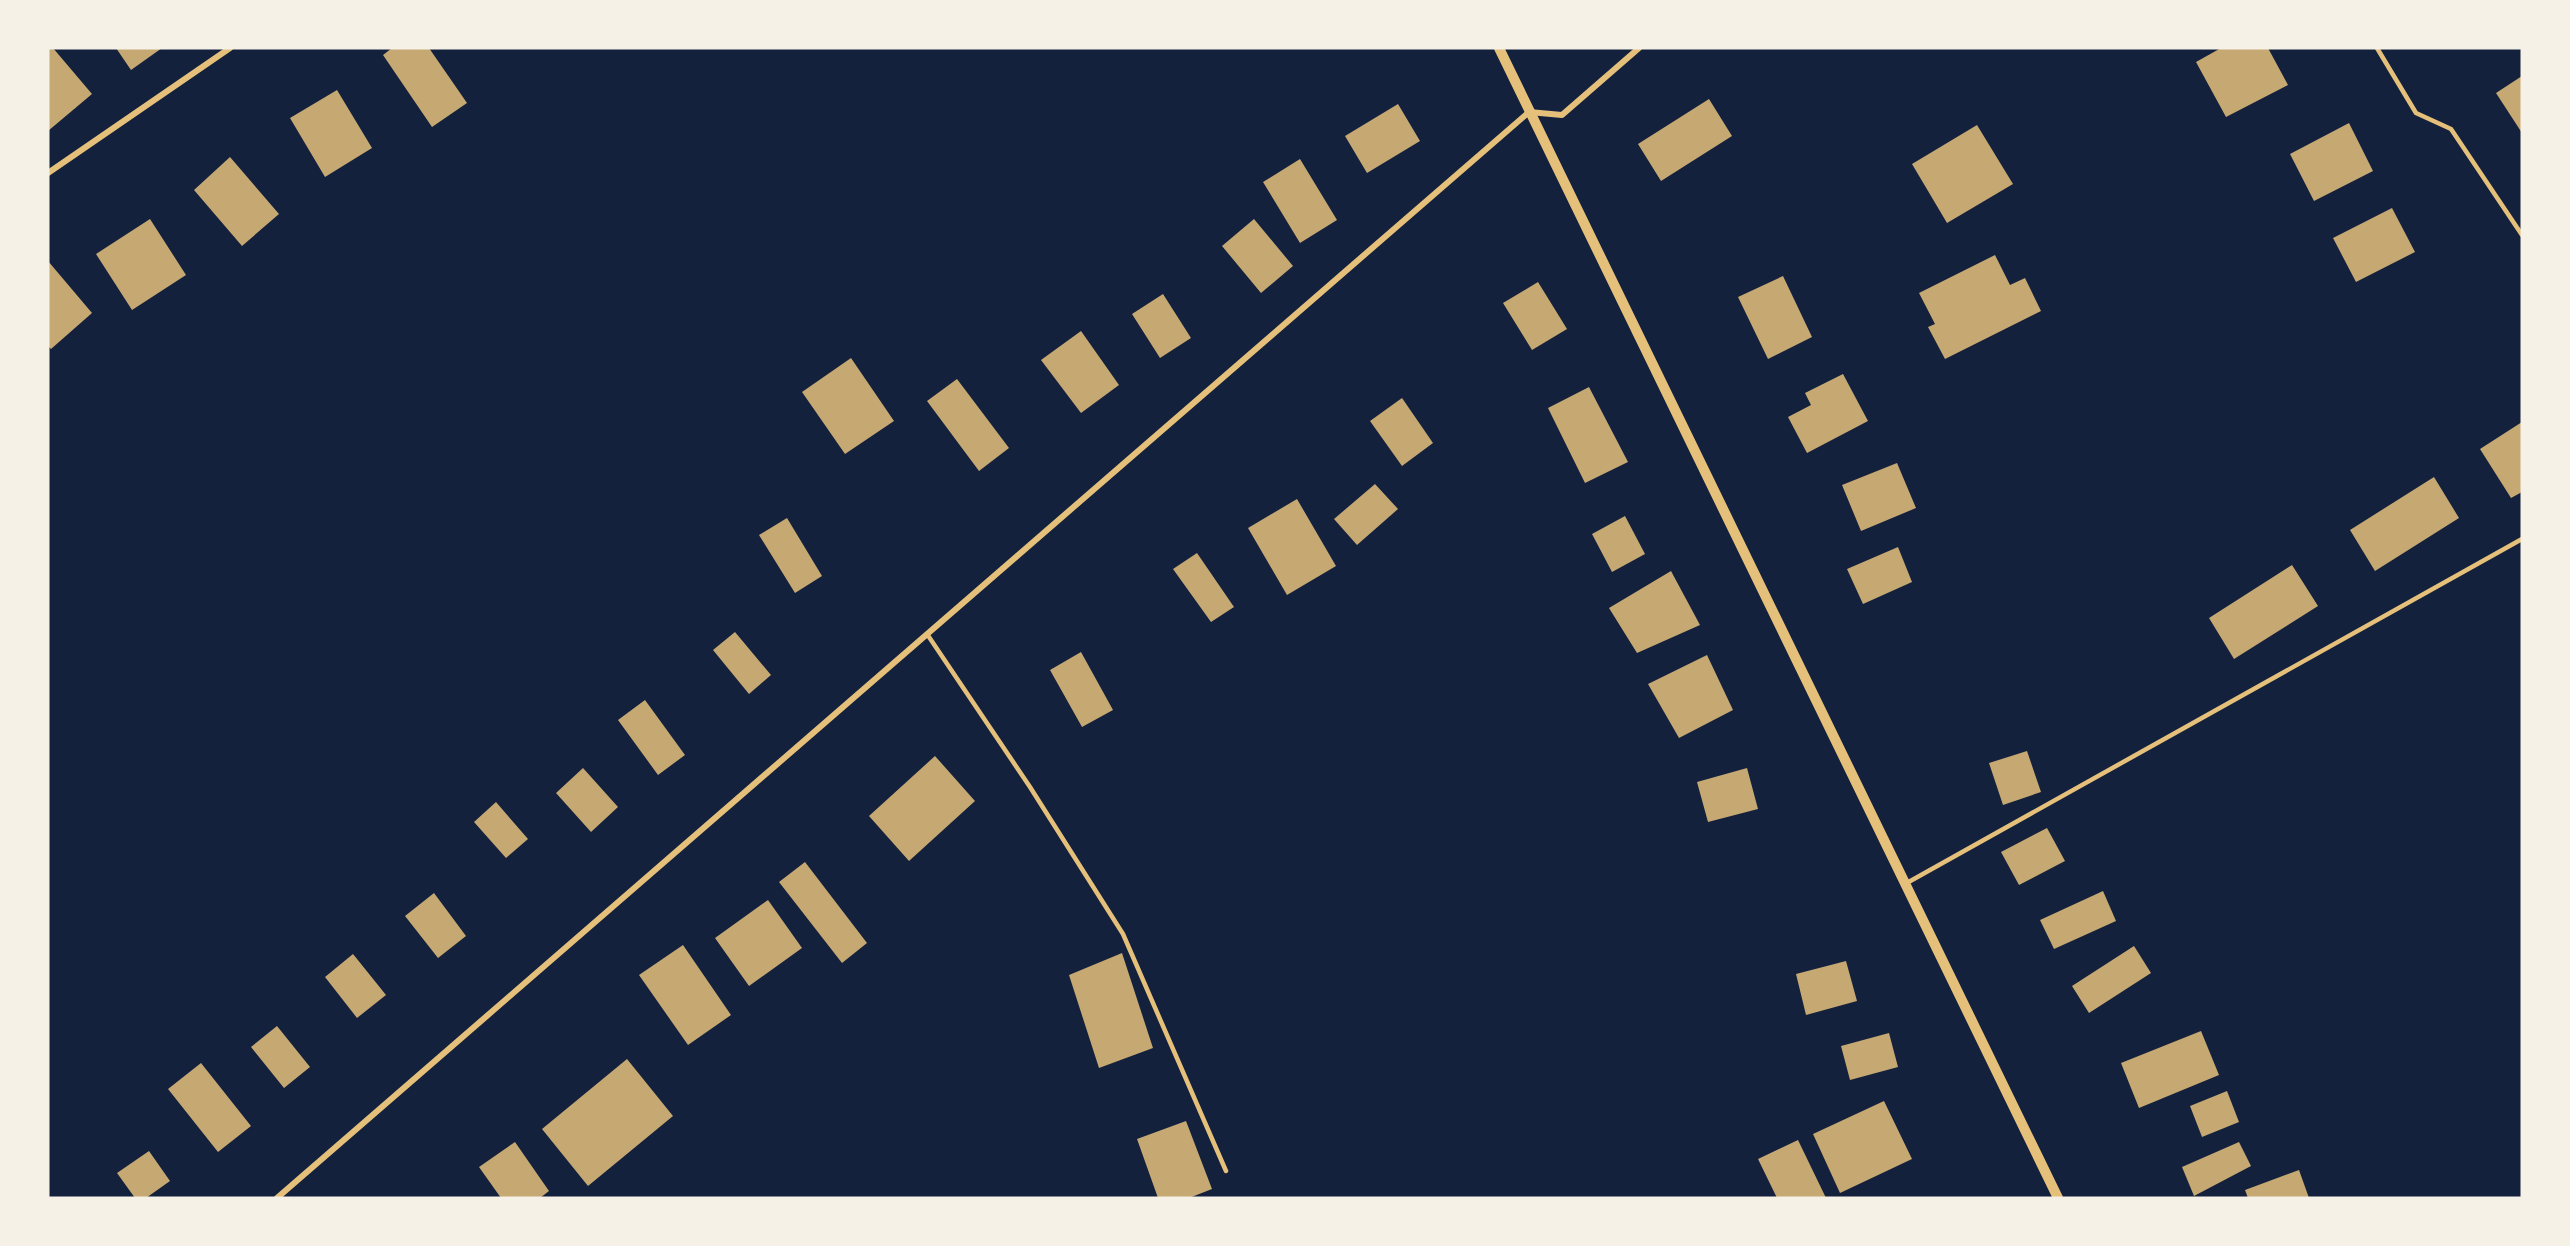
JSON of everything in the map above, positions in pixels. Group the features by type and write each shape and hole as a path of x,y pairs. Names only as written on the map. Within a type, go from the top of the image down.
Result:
{"street":[{"path":"48,173 230,48"},
{"path":"1499,48 2058,1198"},
{"path":"277,1198 1529,112 1562,115 1639,48"}],"lane":[{"path":"2377,48 2416,113 2451,129 2522,235"},
{"path":"1905,884 2522,539"},
{"path":"927,634 1030,787 1123,934 1226,1171"}],"building":[{"path":"48,48 53,48 92,94 48,131"},
{"path":"116,48 162,48 131,70"},
{"path":"392,48 429,48 467,103 432,127 383,55"},
{"path":"2221,48 2268,48 2288,85 2226,117 2196,62"},
{"path":"2522,76 2522,133 2496,93"},
{"path":"337,90 372,148 325,177 290,118"},
{"path":"1709,99 1732,136 1661,181 1638,144"},
{"path":"1398,104 1420,141 1367,173 1345,136"},
{"path":"2349,123 2373,171 2314,201 2290,154"},
{"path":"1977,125 2013,184 1947,223 1912,164"},
{"path":"230,157 279,214 242,246 194,190"},
{"path":"1300,159 1337,220 1300,243 1263,182"},
{"path":"2392,208 2415,252 2356,282 2333,238"},
{"path":"150,219 186,275 132,310 96,254"},
{"path":"1254,219 1293,266 1261,293 1222,246"},
{"path":"1995,255 2010,285 2025,278 2041,311 1945,359 1928,327 1935,324 1919,293"},
{"path":"48,261 92,313 51,349 48,346"},
{"path":"1783,276 1812,337 1768,359 1738,297"},
{"path":"1538,282 1567,329 1532,350 1503,303"},
{"path":"1163,294 1191,338 1160,358 1132,314"},
{"path":"1081,331 1119,385 1081,413 1041,360"},
{"path":"851,358 894,421 845,454 802,392"},
{"path":"1843,374 1868,421 1807,453 1788,417 1811,405 1805,393"},
{"path":"957,379 1009,448 979,471 927,401"},
{"path":"1589,387 1628,462 1585,483 1548,408"},
{"path":"1402,398 1433,443 1402,466 1370,421"},
{"path":"2522,422 2522,492 2511,498 2480,449"},
{"path":"1897,463 1916,508 1861,531 1842,485"},
{"path":"2434,477 2459,518 2375,571 2350,530"},
{"path":"1375,484 1398,509 1357,545 1334,519"},
{"path":"1297,499 1336,566 1287,595 1248,528"},
{"path":"1625,516 1645,554 1612,572 1592,534"},
{"path":"787,518 822,576 795,593 759,535"},
{"path":"1898,547 1912,582 1863,604 1847,569"},
{"path":"1197,553 1234,607 1211,622 1173,569"},
{"path":"2292,565 2318,606 2234,659 2209,618"},
{"path":"1671,571 1700,625 1637,653 1609,608"},
{"path":"735,632 771,675 749,694 713,650"},
{"path":"1081,652 1113,710 1082,727 1050,670"},
{"path":"1707,655 1733,710 1679,738 1648,684"},
{"path":"645,700 685,755 658,775 618,720"},
{"path":"2027,751 2041,792 2003,805 1989,763"},
{"path":"935,756 975,801 909,861 869,816"},
{"path":"583,768 618,807 591,832 556,793"},
{"path":"1747,768 1758,809 1708,822 1697,782"},
{"path":"496,802 528,839 506,858 474,822"},
{"path":"2047,828 2065,861 2019,885 2001,852"},
{"path":"805,862 867,943 842,963 779,882"},
{"path":"2103,891 2116,921 2054,949 2040,920"},
{"path":"434,893 466,936 438,958 405,916"},
{"path":"768,900 802,948 749,986 715,938"},
{"path":"683,945 731,1015 688,1045 639,975"},
{"path":"2134,946 2151,973 2089,1013 2072,986"},
{"path":"1122,953 1153,1048 1099,1068 1069,975"},
{"path":"353,954 386,995 357,1018 325,977"},
{"path":"1846,961 1857,1001 1806,1015 1796,974"},
{"path":"277,1026 310,1067 284,1088 251,1047"},
{"path":"2201,1031 2219,1075 2139,1108 2121,1063"},
{"path":"1889,1033 1898,1067 1850,1080 1841,1046"},
{"path":"627,1059 673,1116 588,1186 542,1129"},
{"path":"201,1063 251,1126 218,1152 168,1089"},
{"path":"2227,1091 2239,1122 2202,1137 2190,1106"},
{"path":"1884,1101 1912,1159 1840,1193 1813,1134"},
{"path":"1186,1121 1212,1189 1189,1198 1158,1198 1137,1139"},
{"path":"1798,1140 1826,1198 1777,1198 1758,1159"},
{"path":"515,1142 549,1191 540,1198 501,1198 479,1167"},
{"path":"2239,1142 2251,1166 2194,1196 2182,1167"},
{"path":"149,1151 170,1181 146,1198 135,1198 117,1173"},
{"path":"2299,1170 2309,1198 2248,1198 2245,1190"}]}
